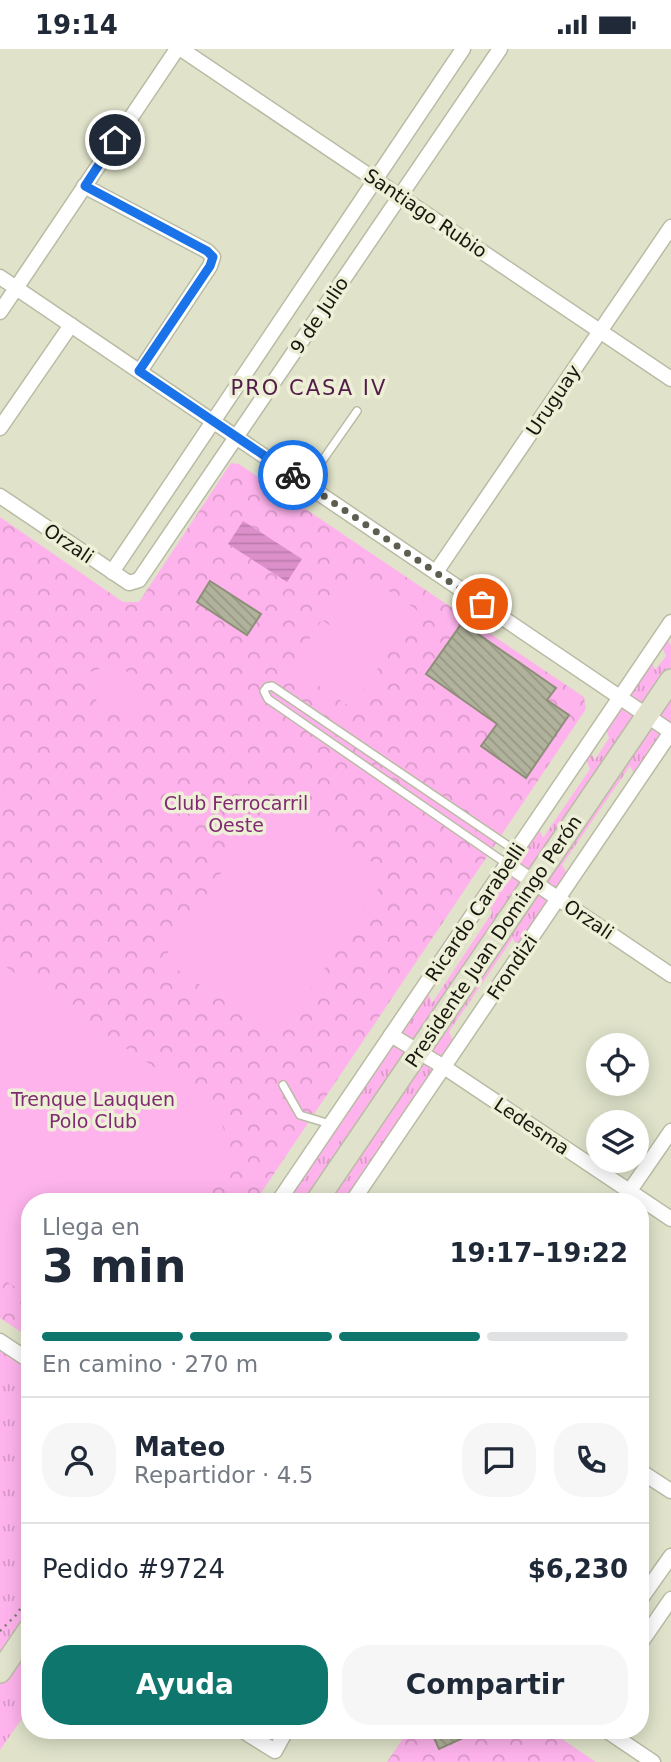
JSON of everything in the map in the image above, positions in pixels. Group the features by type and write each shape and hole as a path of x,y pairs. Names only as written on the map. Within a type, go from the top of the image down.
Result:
{"main road":[{"name":"Presidente Juan Domingo Perón","path":"322,1193 671,680"},
{"path":"0,1672 21,1641"}],"street":[{"name":"Santiago Rubio","path":"179,49 671,379"},
{"path":"0,312 179,49"},
{"name":"9 de Julio","path":"112,572 463,49"},
{"name":"9 de Julio","path":"139,580 500,49"},
{"path":"85,186 207,251 213,257 210,266 139,371"},
{"name":"Uruguay","path":"436,572 671,227"},
{"path":"0,277 671,732"},
{"path":"0,428 71,325"},
{"name":"Orzali","path":"0,496 129,583 139,580"},
{"name":"Ricardo Carabelli","path":"284,1193 671,622"},
{"name":"Frondizi","path":"358,1193 671,732"},
{"name":"Orzali","path":"511,858 534,882 671,975"},
{"name":"Ledesma","path":"391,1035 444,1067 620,1193"},
{"path":"629,1193 671,1131"},
{"name":"Ledesma","path":"649,1208 671,1219"},
{"path":"0,1341 21,1355"},
{"path":"649,1477 671,1491"},
{"path":"649,1587 671,1556"},
{"path":"649,1631 671,1599"},
{"path":"256,1739 275,1751 282,1739"},
{"path":"619,1739 653,1762"}],"lane":[{"path":"306,484 357,411"},
{"path":"272,686 511,858 268,699 264,691 272,686"},
{"path":"283,1085 300,1115 331,1124"}],"path":[{"path":"0,1631 21,1608"}],"green space":[{"name":"Club Ferrocarril Oeste","path":"231,463 239,464 584,697 586,709 261,1193 21,1193 21,1332 0,1318 0,517 123,602 139,602"},
{"path":"356,569 417,610 386,657 324,616"},
{"path":"322,620 383,661 352,708 290,667"},
{"path":"666,636 671,646 671,668 315,1193 289,1193 427,990 432,1003 492,913 488,899 538,826 543,838 590,769 585,757 589,749 595,760 609,738 605,726 651,658 655,670 666,656 661,644"},
{"path":"123,661 138,705 102,717 87,673"},
{"path":"671,689 671,725 636,777 630,766 562,865 569,877 518,950 513,938 449,1032 455,1044 354,1193 329,1193"},
{"path":"273,796 389,873 279,1037 163,960"},
{"name":"Trenque Lauquen Polo Club","path":"0,963 213,1107 222,1124 229,1148 224,1166 204,1193 21,1193 21,1291 0,1277"},
{"path":"0,1347 21,1361 21,1621 0,1652"},
{"path":"21,1652 21,1720 0,1750 0,1683"},
{"path":"403,1739 562,1739 596,1762 387,1762"}],"shaded area":[{"path":"243,521 302,559 287,582 228,544"}],"building":[{"path":"210,581 261,614 247,635 197,602"},
{"path":"462,623 556,688 547,700 569,715 526,778 481,746 497,724 426,674"},
{"path":"435,1739 461,1739 439,1749"}],"way so far":[{"path":"293,475 482,604"}],"district":[{"name":"PRO CASA IV","path":"309,388"}],"route":[{"path":"115,140 85,186 207,251 213,257 210,266 139,371 293,475"}]}
